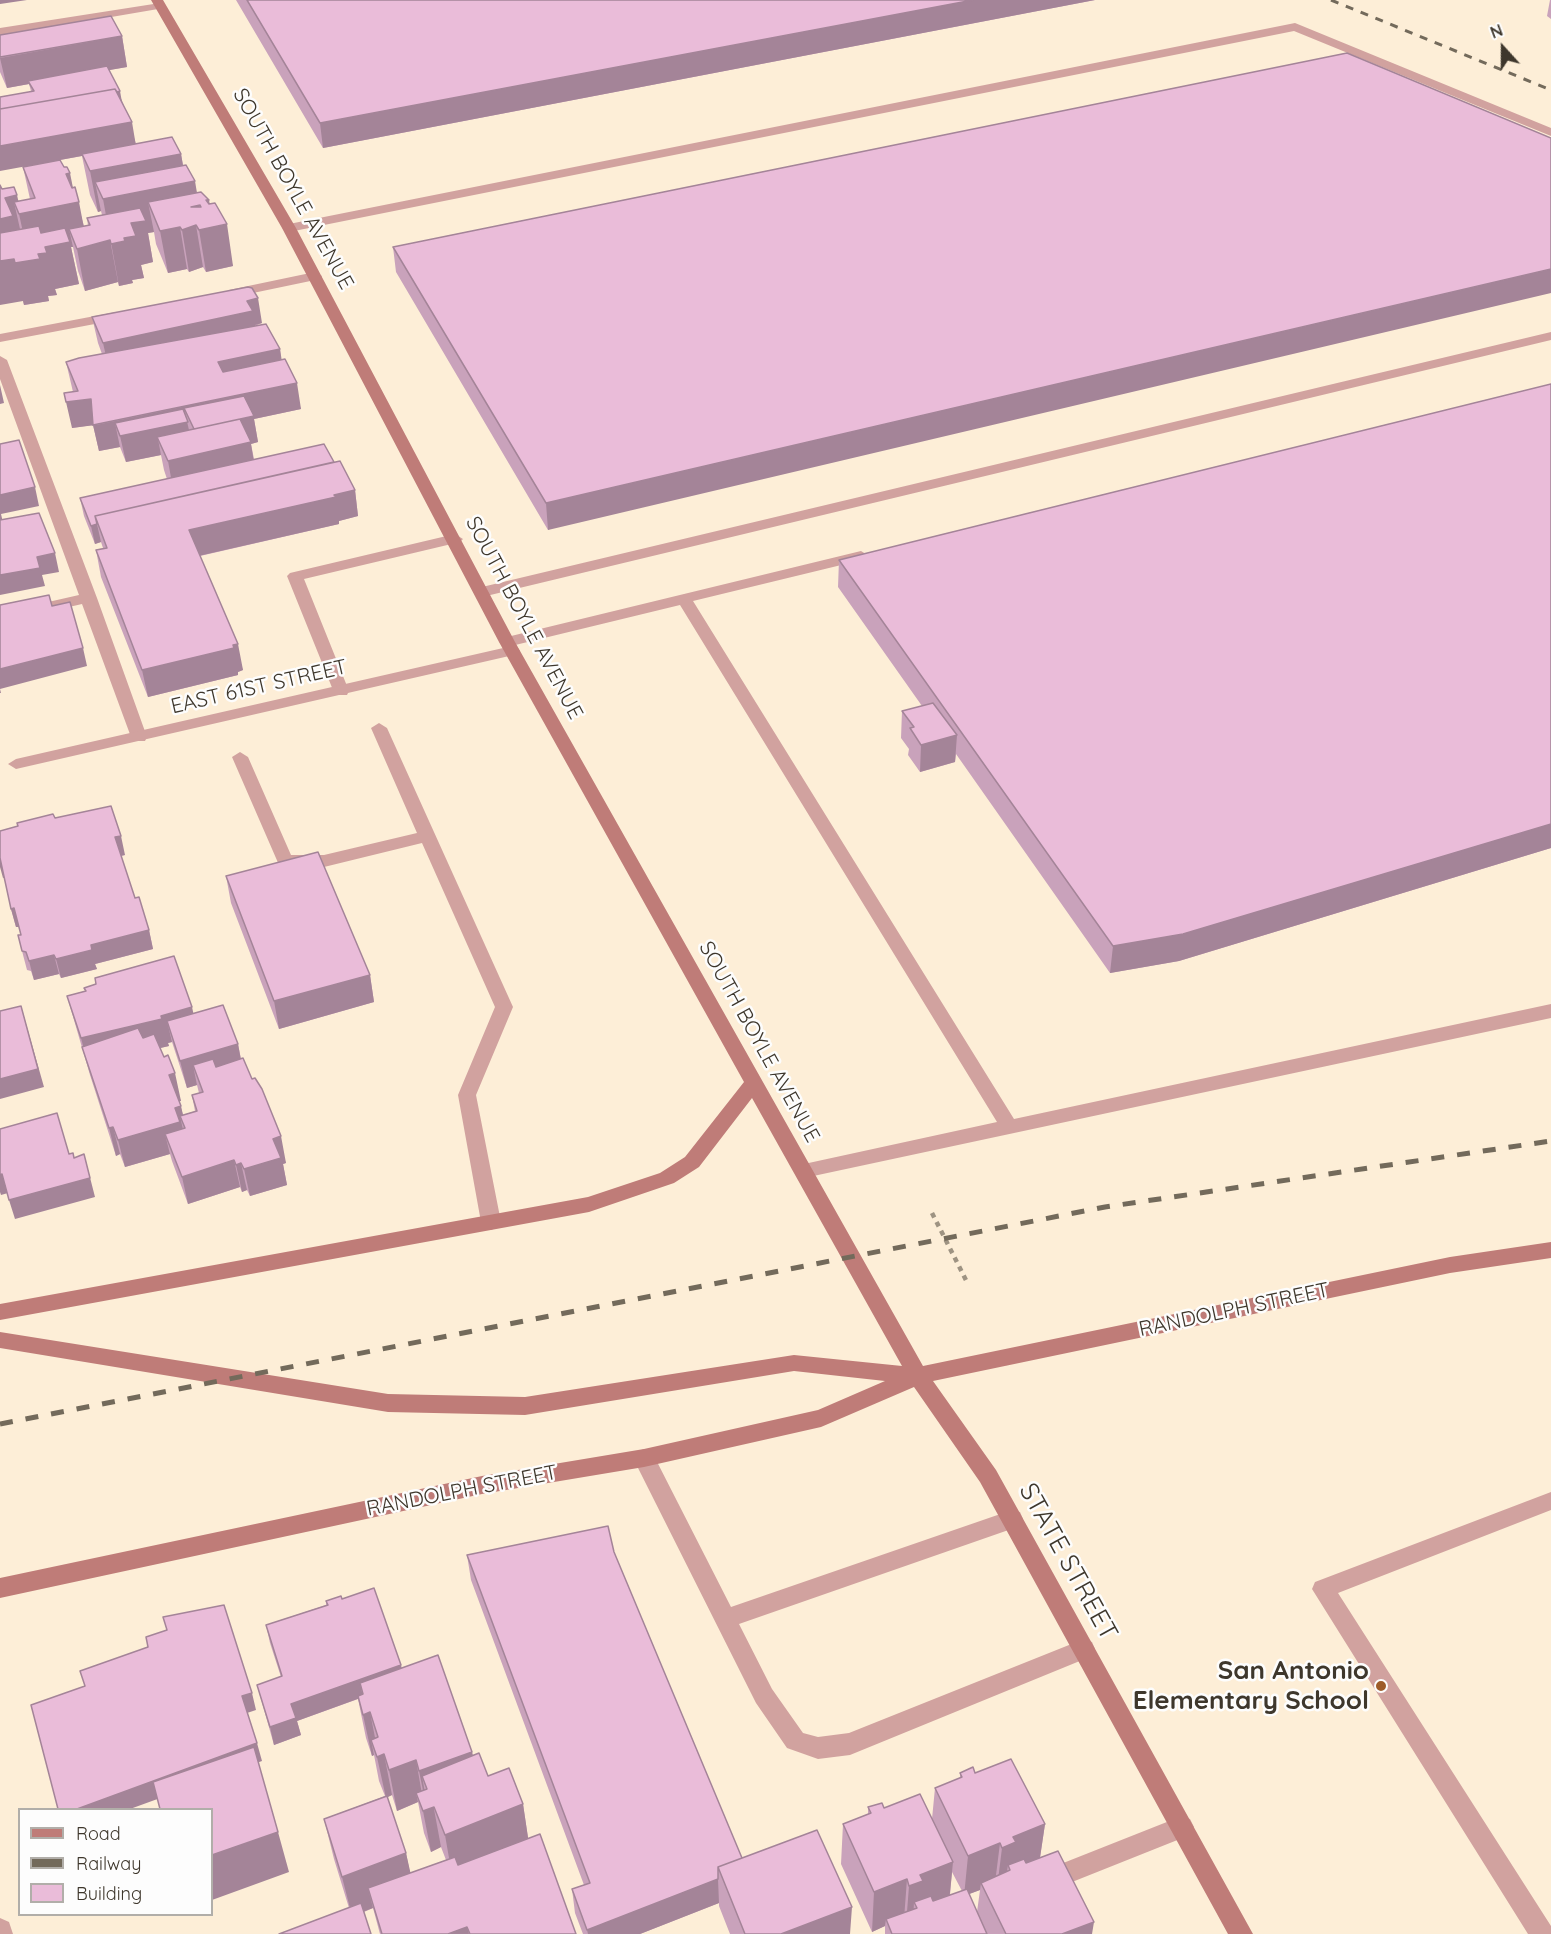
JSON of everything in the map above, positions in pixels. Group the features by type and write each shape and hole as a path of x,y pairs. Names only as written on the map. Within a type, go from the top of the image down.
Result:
{"main road":[{"name":"SOUTH BOYLE AVENUE","path":"159,3 289,228 455,539 509,647 852,1256"},
{"path":"0,1312 589,1204 667,1178 692,1162 754,1082"},
{"name":"RANDOLPH STREET","path":"0,1588 482,1485 644,1458 821,1418 918,1376 1450,1265 1551,1250"},
{"name":"STATE STREET","path":"852,1256 918,1376 988,1476 1241,1934"},
{"name":"RANDOLPH STREET","path":"0,1340 388,1403 525,1406 794,1363 918,1376"}],"street":[{"path":"0,32 159,3"},
{"path":"289,228 1295,27 1551,132"},
{"path":"217,296 315,276"},
{"path":"0,338 126,314"},
{"path":"482,592 1551,336"},
{"path":"0,360 139,737"},
{"path":"341,691 295,576 455,539"},
{"name":"EAST 61ST STREET","path":"16,764 341,691 684,599 880,551"},
{"path":"0,618 89,598"},
{"path":"684,599 1009,1126"},
{"path":"379,728 504,1007 467,1095 491,1222"},
{"path":"240,758 285,861 324,861 429,836"},
{"path":"804,1171 1551,1011"},
{"path":"644,1458 764,1696 795,1741 818,1748 850,1744 1084,1649"},
{"path":"1542,1934 1323,1589 1551,1501"},
{"path":"725,1619 1012,1519"},
{"path":"1031,1887 1182,1827"}],"path":[{"path":"932,1214 968,1284"}],"building":[{"path":"247,0 973,0 320,123"},
{"path":"111,16 122,36 0,57 0,35"},
{"path":"1347,53 1551,138 1551,269 546,503 393,247"},
{"path":"107,66 120,91 117,92 115,89 0,109 0,97 34,91 28,81"},
{"path":"115,89 132,122 0,146 0,109"},
{"path":"172,137 181,154 90,171 82,154"},
{"path":"60,160 70,173 66,174 72,188 75,187 79,202 19,214 14,202 35,198 23,167"},
{"path":"186,165 195,181 103,199 95,182"},
{"path":"0,185 2,189 14,187 17,195 5,198 13,216 0,219"},
{"path":"201,192 209,200 206,200 209,204 215,203 227,224 199,230 196,225 182,230 180,227 160,231 148,202"},
{"path":"140,208 146,221 131,223 136,236 124,238 125,241 111,244 110,240 77,249 69,229 90,225 87,218"},
{"path":"39,226 41,233 65,228 70,242 45,247 47,253 38,254 40,259 15,263 14,259 0,261 0,233"},
{"path":"252,288 258,298 247,301 253,311 103,343 92,317"},
{"path":"266,324 280,349 218,362 223,372 285,359 297,383 93,425 91,399 66,402 64,393 78,391 66,362"},
{"path":"1551,384 1551,824 1183,934 1113,946 839,560"},
{"path":"244,396 254,416 194,429 184,408"},
{"path":"183,409 188,422 120,436 115,423"},
{"path":"240,419 251,442 168,461 157,437"},
{"path":"19,440 35,487 0,495 0,444"},
{"path":"324,444 334,462 95,516 97,524 91,526 80,498"},
{"path":"340,461 355,490 334,495 336,497 189,530 238,644 233,645 234,648 142,670 96,550 107,548 95,516"},
{"path":"39,513 55,553 37,557 40,568 0,575 0,520"},
{"path":"49,595 52,606 70,602 83,648 0,669 0,605"},
{"path":"933,703 957,735 921,745 910,728 914,727 902,711"},
{"path":"111,806 121,836 115,837 135,898 139,897 149,930 91,945 92,950 56,959 54,955 29,961 26,952 22,951 18,935 21,935 14,908 11,909 0,858 0,831 18,826 17,823 53,814 55,818"},
{"path":"318,852 370,975 274,1001 226,876"},
{"path":"174,956 192,1007 161,1016 162,1019 81,1038 67,996 86,991 84,988 96,984 95,978"},
{"path":"223,1005 238,1044 180,1061 167,1021"},
{"path":"21,1006 38,1069 0,1079 0,1011"},
{"path":"138,1028 143,1038 154,1034 164,1057 168,1055 175,1073 169,1075 181,1106 175,1108 180,1122 118,1140 113,1127 109,1128 82,1047"},
{"path":"243,1058 252,1079 255,1078 262,1089 281,1136 273,1139 281,1158 244,1169 241,1163 236,1165 234,1160 182,1177 165,1134 185,1128 180,1116 197,1111 192,1095 203,1092 193,1065 213,1059 216,1067"},
{"path":"57,1113 69,1154 73,1153 74,1158 84,1154 90,1178 9,1200 2,1174 0,1175 0,1129"},
{"path":"608,1526 614,1552 742,1858 718,1867 718,1879 587,1930 572,1889 590,1883 467,1555"},
{"path":"374,1588 401,1665 291,1704 296,1718 270,1727 257,1685 282,1676 266,1625 328,1605 326,1601 341,1596 342,1599"},
{"path":"224,1605 252,1693 242,1696 257,1743 80,1808 58,1808 31,1705 85,1686 80,1671 148,1647 146,1637 167,1630 163,1617"},
{"path":"438,1655 472,1752 419,1771 416,1760 389,1770 384,1754 377,1757 371,1740 378,1737 370,1712 363,1715 358,1696 363,1694 360,1683"},
{"path":"254,1747 278,1832 213,1855 213,1808 160,1808 153,1782"},
{"path":"479,1753 488,1776 509,1768 523,1804 445,1835 434,1807 423,1811 416,1793 427,1789 422,1776"},
{"path":"1011,1759 1045,1824 1013,1837 1016,1842 1002,1848 1000,1843 968,1856 935,1788 962,1777 960,1773 973,1767 975,1773"},
{"path":"920,1794 953,1862 920,1875 923,1881 909,1886 907,1879 874,1892 843,1824 871,1813 868,1807 882,1803 884,1808"},
{"path":"387,1796 406,1853 342,1877 324,1819"},
{"path":"817,1830 852,1907 781,1934 745,1934 718,1867"},
{"path":"540,1834 576,1934 470,1934 467,1927 448,1934 382,1934 368,1888 455,1857 458,1865"},
{"path":"1058,1851 1094,1922 1062,1934 1006,1934 981,1883 1010,1870 1008,1865 1024,1859 1026,1863"},
{"path":"967,1889 987,1934 892,1934 886,1919 917,1908 914,1902 931,1896 933,1901"},
{"path":"361,1903 371,1934 279,1934"}],"railway":[{"path":"1331,0 1551,90"},
{"path":"0,1424 1105,1207 1551,1141"}],"place":[{"name":"San Antonio Elementary School","path":"1381,1686"}]}
